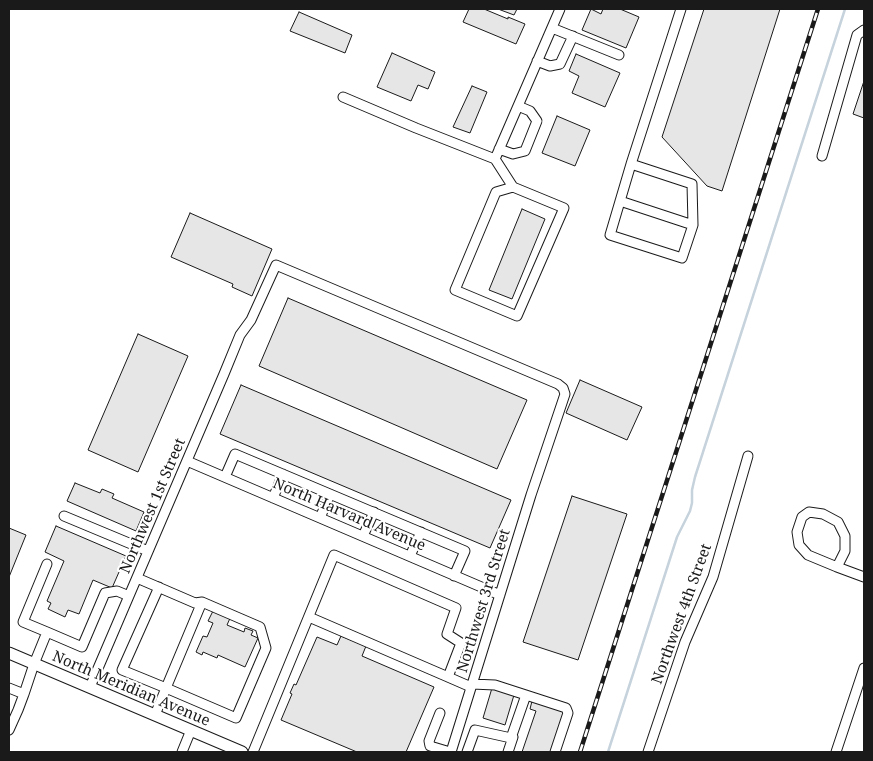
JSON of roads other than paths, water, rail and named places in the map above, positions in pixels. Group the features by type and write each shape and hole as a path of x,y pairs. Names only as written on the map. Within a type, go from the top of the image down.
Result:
{"main road":[{"name":"North Meridian Avenue","path":"9,653 242,752"}],"street":[{"path":"495,159 560,9"},
{"path":"631,164 692,184 693,225 682,258 610,235 631,164 681,9"},
{"path":"552,28 620,55"},
{"path":"822,156 857,35 864,30"},
{"path":"537,62 550,66 560,64 573,36"},
{"path":"343,97 495,159 513,187 564,208 517,316 456,290 496,192 513,187"},
{"path":"499,149 513,154 525,151 537,122 530,111 518,106"},
{"path":"620,200 693,225"},
{"name":"Northwest 1st Street","path":"90,687 240,335 251,320 276,265 558,384 563,388 565,394 543,459"},
{"path":"225,477 235,454 465,550 454,576"},
{"name":"Northwest 4th Street","path":"648,752 684,642 713,577 748,456"},
{"name":"Northwest 3rd Street","path":"450,752 543,459"},
{"name":"North Harvard Avenue","path":"187,461 500,595"},
{"path":"273,498 283,474"},
{"path":"320,518 330,494"},
{"path":"363,536 374,512"},
{"path":"837,567 845,551 845,536 838,522 823,514 809,512 802,517 798,532 799,545 808,555 837,567 864,577"},
{"path":"64,516 148,551"},
{"path":"410,556 421,532"},
{"path":"253,752 334,555 456,608 447,634 461,643 448,677"},
{"path":"47,564 23,622 82,646 104,593 117,591 129,596"},
{"path":"137,578 159,587 194,603 202,602 260,627 266,648 236,718 122,670 159,587"},
{"path":"155,715 202,602"},
{"path":"309,617 448,677 472,685 495,685 566,708 568,710 555,752"},
{"path":"9,730 48,632"},
{"path":"836,752 864,668"},
{"path":"9,688 24,694"},
{"path":"508,752 526,695"},
{"path":"440,713 429,741 430,746 450,752"},
{"path":"182,752 191,730"},
{"path":"467,752 475,730 510,739 512,737"}],"waterway":[{"path":"608,752 677,537 690,511 695,477 845,9"}],"railway":[{"path":"580,752 818,9"}]}
